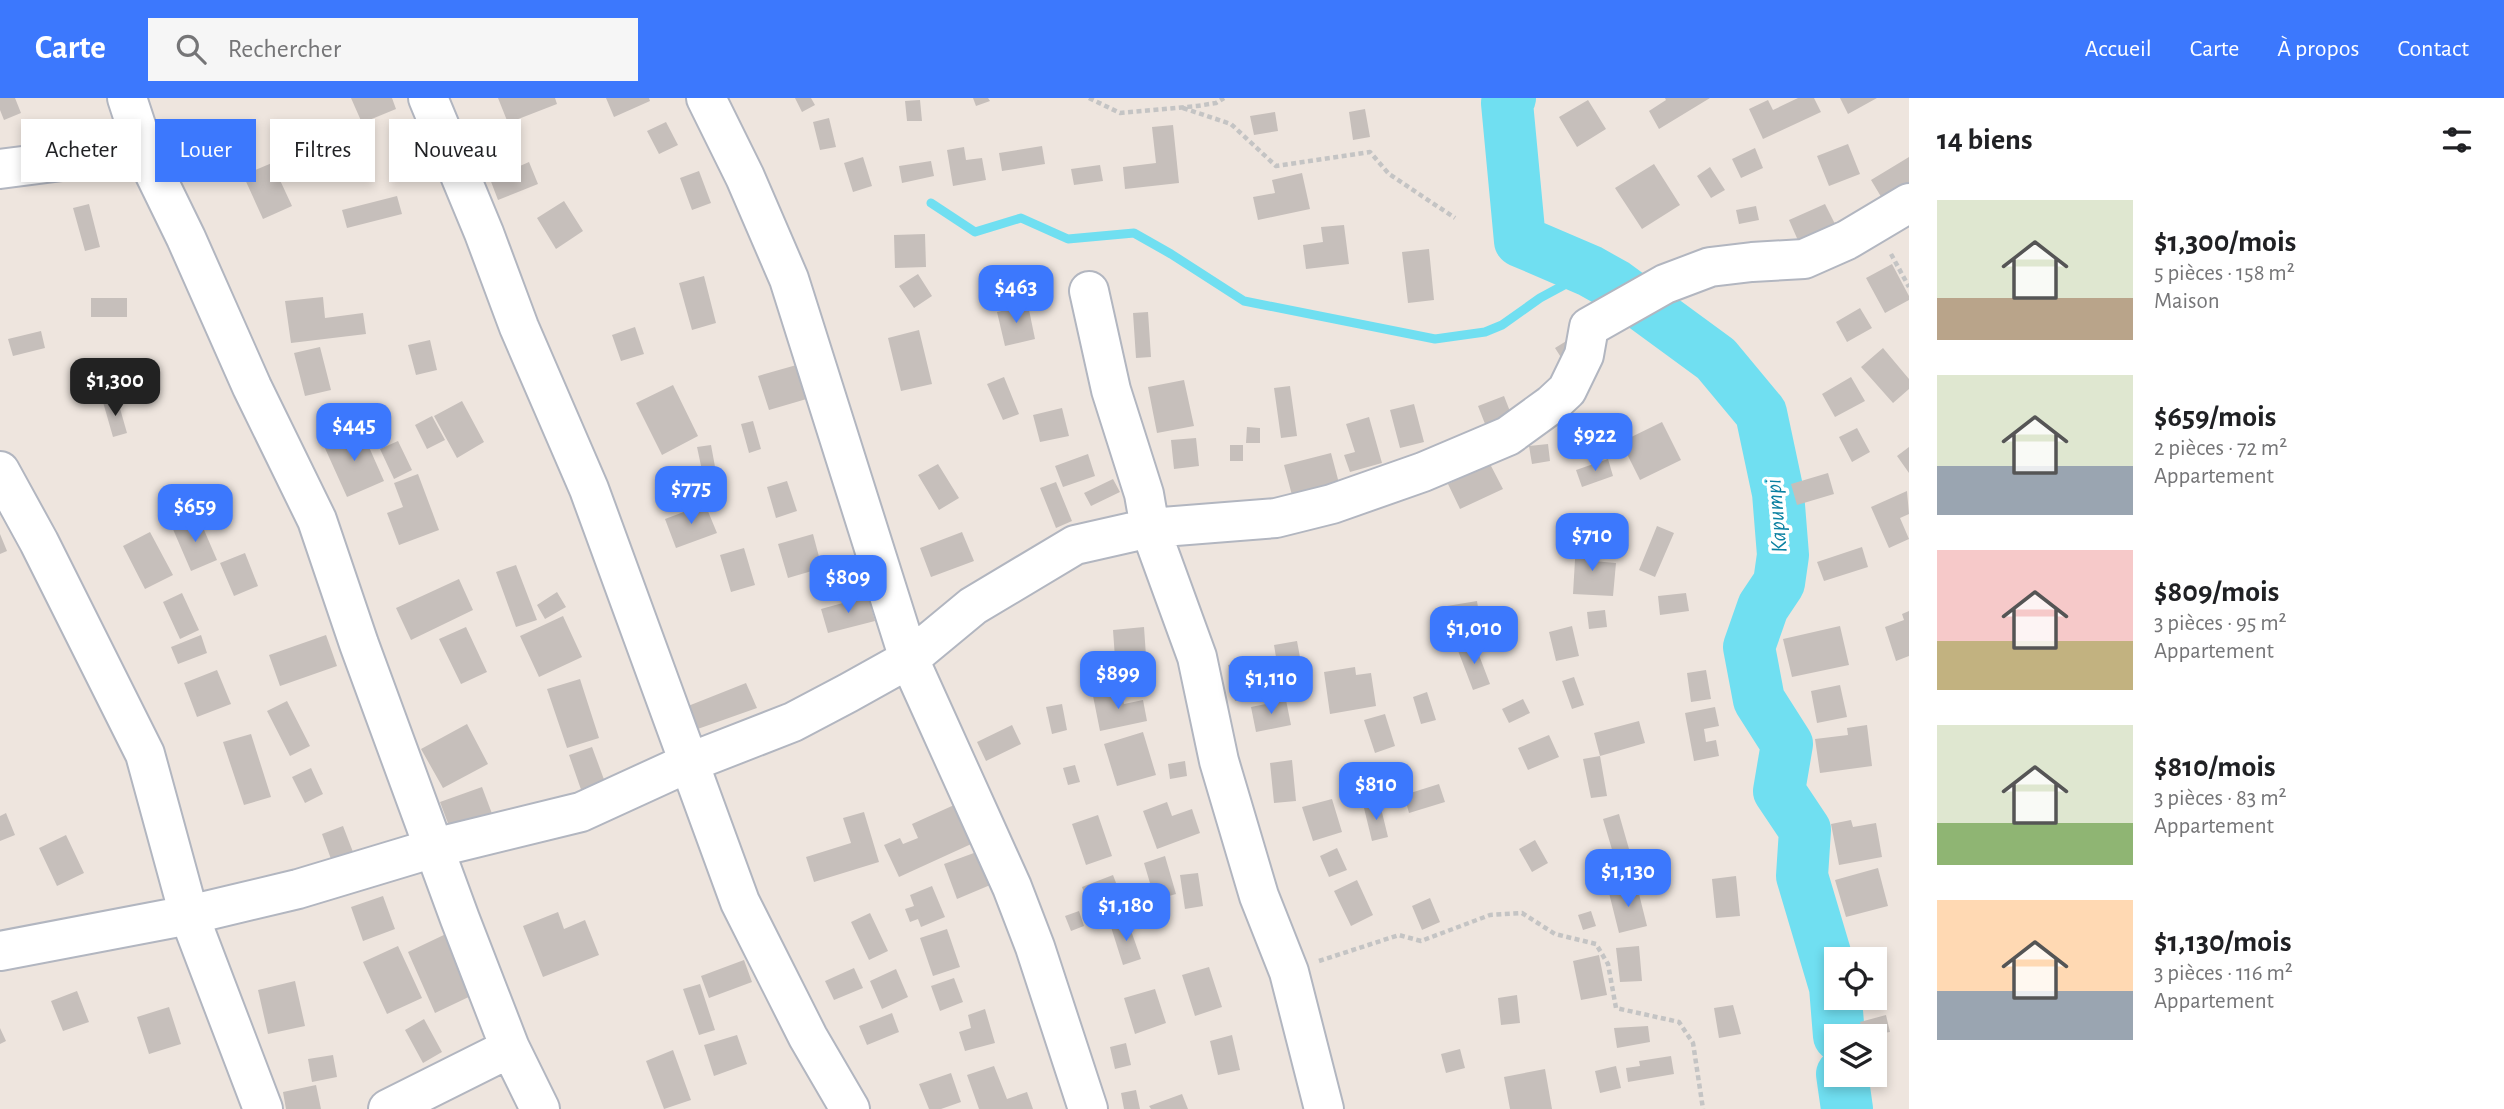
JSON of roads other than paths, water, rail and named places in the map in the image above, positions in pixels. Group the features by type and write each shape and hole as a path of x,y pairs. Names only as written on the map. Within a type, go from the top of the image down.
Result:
{"street":[{"path":"127,98 146,156 186,237 252,387 317,520 434,848 510,1048 540,1109"},
{"path":"428,98 484,233 519,327 589,489 740,902 808,1037 850,1109"},
{"path":"706,98 745,177 789,279 909,659 1012,887 1035,947 1088,1109"},
{"path":"0,169 146,156"},
{"path":"0,951 189,915 298,888 434,848 581,812 688,763 793,722 909,659 973,606 1075,545 1150,528 1276,518 1332,504 1423,472 1496,441 1519,428 1567,390 1584,355 1589,327 1665,284 1710,267 1804,259 1847,240 1909,203"},
{"path":"1089,291 1111,390 1144,494 1150,528 1198,657 1219,761 1259,896 1289,972 1324,1109"},
{"path":"0,471 39,542 145,754 189,915 263,1109"},
{"path":"388,1109 510,1048"}],"waterway":[{"name":"Kapumpi","path":"1510,98 1507,103 1520,241 1590,271 1615,285 1716,359 1761,413 1778,493 1783,555 1779,583 1763,607 1749,647 1759,700 1787,744 1779,791 1805,830 1802,876 1835,987 1838,1024"},
{"path":"931,203 975,232 1021,218 1068,239 1134,233 1244,301 1435,339 1485,332 1502,325 1540,298 1590,271"},
{"name":"Kapumpi","path":"1844,1087 1847,1109"}]}
